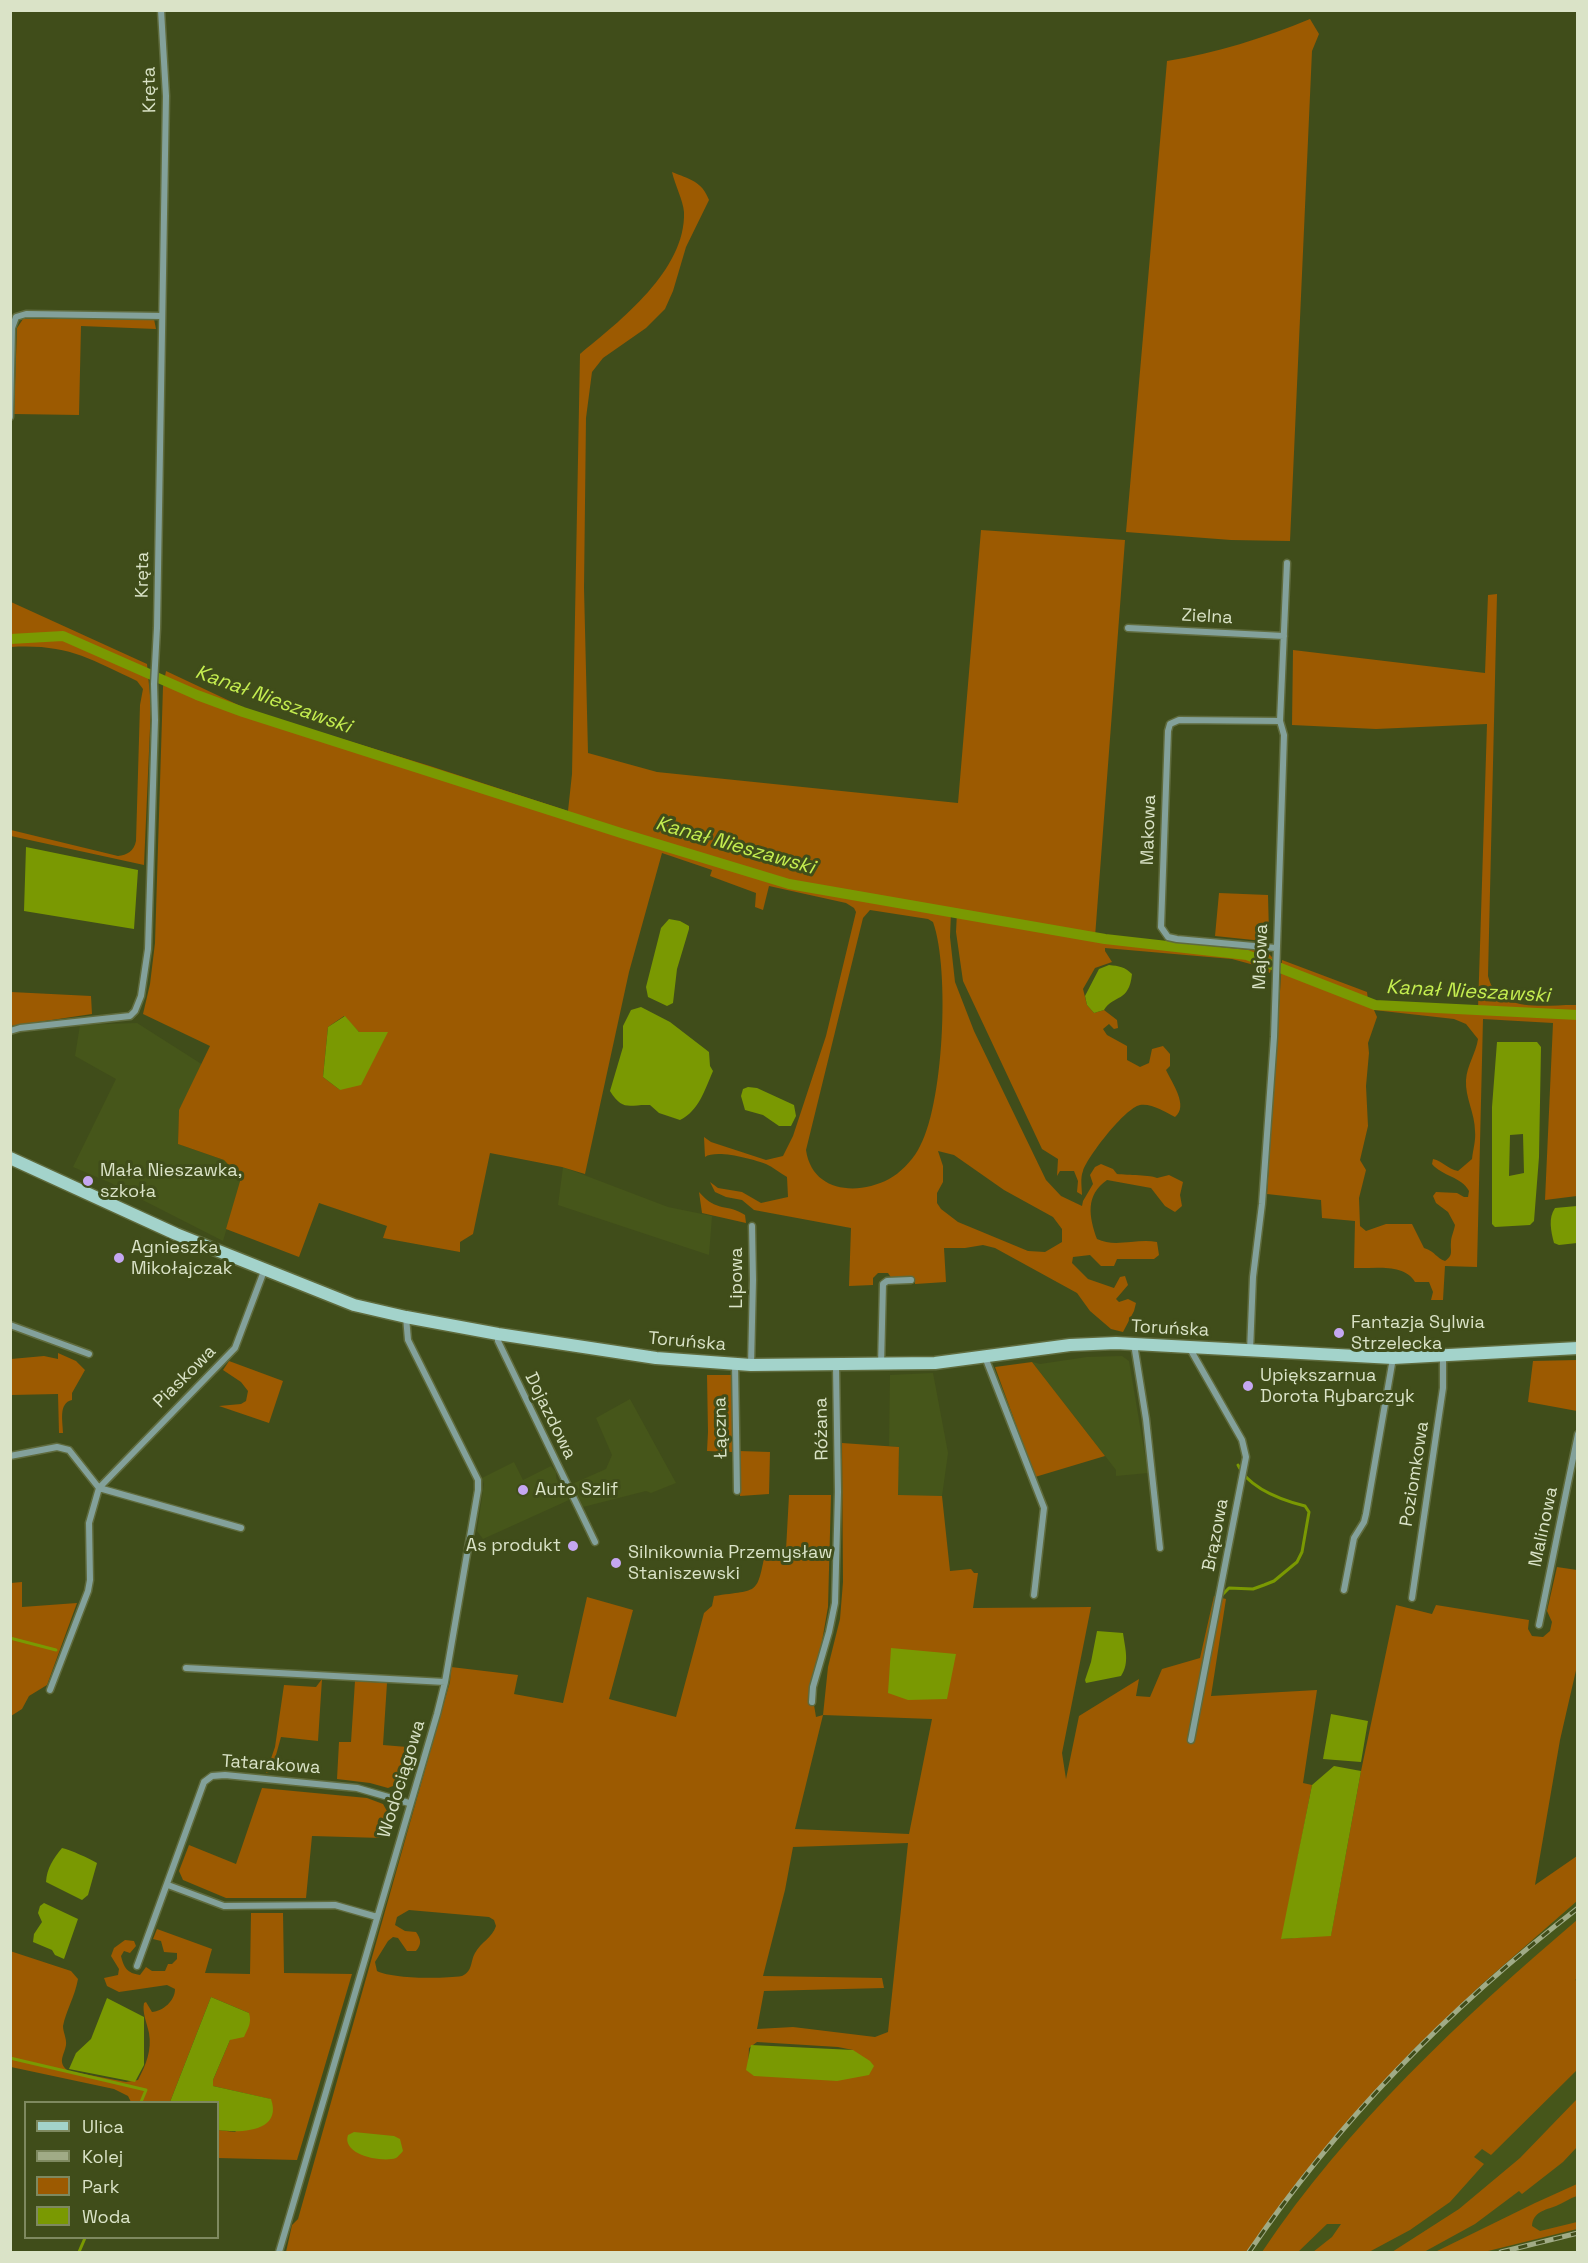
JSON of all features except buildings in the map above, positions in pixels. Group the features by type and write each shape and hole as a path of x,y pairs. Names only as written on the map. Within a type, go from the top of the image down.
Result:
{"main road":[{"name":"Toruńska","path":"10,1158 176,1234 354,1305 498,1334 656,1358 751,1365 881,1365 935,1363 1070,1345 1134,1344 1393,1358 1578,1347"}],"street":[{"name":"Kręta","path":"10,1031 26,1027 130,1016 138,1005 148,949 155,732 154,684 166,96 161,10"},
{"path":"10,417 12,328 16,317 26,314 162,316"},
{"name":"Majowa","path":"1250,1352 1253,1277 1262,1204 1271,1083 1284,735 1280,721 1287,563"},
{"name":"Zielna","path":"1128,628 1284,636"},
{"name":"Makowa","path":"1276,948 1177,939 1168,937 1161,927 1170,724 1179,720 1280,721"},
{"name":"Lipowa","path":"751,1365 752,1226"},
{"name":"Piaskowa","path":"50,1690 88,1591 90,1580 89,1523 99,1488 235,1348 264,1271"},
{"path":"881,1365 884,1284 887,1281 911,1280"},
{"name":"Wodociągowa","path":"279,2253 445,1682 478,1491 478,1480 408,1340 406,1317"},
{"path":"10,1324 89,1354"},
{"name":"Dojazdowa","path":"498,1334 498,1341 595,1542"},
{"path":"1134,1344 1146,1419 1160,1548"},
{"name":"Brązowa","path":"1189,1347 1242,1440 1246,1457 1191,1740"},
{"path":"985,1356 1044,1508 1034,1595"},
{"name":"Poziomkowa","path":"1412,1598 1443,1388 1443,1356"},
{"path":"1344,1590 1354,1538 1366,1514 1393,1358"},
{"name":"Łączna","path":"735,1364 737,1491"},
{"name":"Różana","path":"812,1702 813,1687 836,1603 838,1492 836,1365"},
{"name":"Malinowa","path":"1539,1625 1578,1434"},
{"path":"10,1456 57,1447 69,1450 99,1488 240,1528"},
{"path":"186,1668 445,1682"},
{"name":"Tatarakowa","path":"137,1966 204,1782 212,1776 225,1775 357,1788 409,1803"},
{"path":"168,1885 224,1906 335,1905 377,1917"}],"shaded area":[{"path":"137,1023 203,1065 179,1110 178,1144 224,1160 242,1178 223,1241 111,1183 73,1167 116,1079 75,1056 80,1025"},
{"path":"563,1167 668,1207 712,1216 709,1255 558,1205"},
{"path":"1122,1356 1129,1361 1148,1473 1116,1476 1116,1470 1032,1362 1040,1364 1087,1357"},
{"path":"933,1373 948,1453 942,1496 897,1496 899,1447 889,1446 890,1375"},
{"path":"630,1399 676,1483 651,1493 646,1491 583,1507 578,1499 576,1486 572,1484 606,1469 612,1455 596,1418"},
{"path":"514,1462 523,1480 551,1466 569,1500 483,1539 477,1531 484,1484 482,1478"},
{"path":"1577,1866 1577,2252 1211,2252"}],"green space":[{"path":"1310,19 1319,34 1312,51 1290,541 1231,540 1126,532 1167,61 1240,44"},
{"path":"672,172 699,185 709,200 686,247 673,291 665,309 646,328 603,358 592,372 586,418 584,588 588,753 657,772 958,803 981,530 1125,540 1095,937 1266,951 1273,958 1270,973 1258,966 1232,959 1105,948 1112,962 1095,968 1083,989 1087,1005 1094,1013 1104,1010 1117,1020 1118,1028 1114,1029 1109,1024 1103,1029 1107,1035 1127,1046 1127,1060 1140,1067 1149,1063 1152,1049 1163,1046 1170,1054 1170,1066 1166,1070 1178,1094 1180,1107 1175,1117 1149,1105 1140,1105 1125,1114 1099,1144 1086,1164 1082,1177 1082,1195 1077,1192 1078,1181 1074,1171 1060,1171 1057,1176 1058,1159 1042,1149 963,981 956,932 957,912 951,912 950,937 955,982 974,1031 1046,1180 1061,1196 1082,1206 1093,1184 1090,1175 1095,1167 1101,1164 1113,1169 1117,1174 1157,1178 1169,1175 1183,1182 1180,1195 1182,1206 1175,1212 1165,1206 1151,1188 1107,1180 1095,1192 1092,1199 1092,1223 1097,1239 1111,1243 1157,1242 1159,1255 1154,1259 1117,1259 1114,1266 1101,1266 1090,1255 1073,1257 1072,1263 1088,1279 1114,1288 1120,1277 1125,1276 1128,1285 1116,1299 1119,1302 1128,1299 1136,1303 1123,1332 1111,1329 1090,1311 1077,1293 995,1248 983,1245 944,1248 946,1282 915,1284 915,1278 892,1279 888,1273 878,1273 873,1278 873,1285 849,1286 851,1228 754,1210 742,1200 715,1192 710,1182 718,1188 742,1192 761,1203 788,1197 787,1177 769,1165 726,1154 705,1157 704,1137 711,1142 766,1160 783,1156 793,1136 826,1036 856,912 846,903 769,886 763,910 755,907 756,893 710,876 712,870 662,853 629,972 585,1174 562,1167 490,1153 473,1234 460,1242 460,1252 383,1238 387,1226 319,1203 299,1257 226,1229 241,1178 224,1160 178,1144 179,1110 210,1046 143,1014 150,984 155,943 163,687 166,671 251,711 568,811 572,774 580,354 631,310 648,292 663,274 674,254 682,233 684,212","holes":["870,910 928,919 933,922 938,944 943,1004 939,1072 927,1130 918,1150 905,1167 889,1179 863,1188 838,1187 817,1175 810,1164 806,1150 863,918","344,1016 359,1032 387,1032 340,1090 323,1077 328,1027","938,1151 954,1155 1004,1190 1053,1217 1062,1229 1062,1242 1045,1252 1028,1251 958,1222 937,1203 937,1193 943,1182 943,1166"]},
{"path":"23,319 154,319 156,329 81,326 79,415 14,414 17,328"},
{"path":"1497,594 1488,976 1493,988 1502,997 1512,1002 1538,1006 1577,1005 1577,1196 1545,1200 1553,1023 1483,1019 1477,1267 1445,1266 1443,1300 1431,1300 1433,1292 1429,1282 1415,1282 1410,1276 1396,1269 1354,1268 1355,1221 1322,1218 1321,1200 1267,1194 1282,960 1367,992 1368,1000 1478,1009 1487,724 1376,729 1292,725 1293,650 1485,673 1488,595","holes":["1374,1010 1454,1019 1466,1024 1478,1039 1466,1080 1475,1124 1475,1138 1472,1159 1458,1171 1433,1159 1432,1164 1436,1168 1462,1183 1469,1191 1468,1197 1457,1193 1436,1192 1433,1196 1436,1203 1448,1212 1455,1225 1451,1240 1451,1255 1445,1261 1424,1248 1412,1224 1386,1224 1366,1231 1360,1226 1359,1198 1366,1170 1360,1160 1368,1126 1366,1086 1368,1043 1377,1017"]},
{"path":"11,602 147,664 151,706 144,865 11,836 11,830 118,856 132,850 136,841 140,705 143,689 137,681 77,654 47,648 11,647"},
{"path":"1219,893 1268,895 1269,933 1263,941 1215,936"},
{"path":"11,992 91,996 92,1014 11,1026"},
{"path":"699,1192 711,1203 739,1211 745,1215 746,1223 702,1213"},
{"path":"58,1353 76,1361 85,1370 72,1393 72,1400 63,1409 63,1433 59,1433 58,1394 11,1395 11,1359 44,1356 58,1359"},
{"path":"1577,1360 1577,1411 1528,1402 1533,1361"},
{"path":"229,1361 283,1381 269,1423 219,1406 241,1404 246,1401 248,1391 241,1382 223,1370"},
{"path":"1032,1362 1105,1456 1035,1477 995,1367"},
{"path":"707,1375 732,1375 732,1452 707,1451"},
{"path":"842,1443 899,1447 898,1495 942,1496 950,1571 971,1569 974,1573 978,1573 973,1608 1091,1607 1062,1753 1066,1779 1079,1716 1139,1679 1136,1696 1150,1697 1162,1669 1200,1658 1214,1596 1226,1599 1211,1696 1317,1690 1303,1783 1312,1785 1282,1939 1331,1935 1361,1771 1396,1605 1432,1614 1436,1605 1529,1620 1528,1629 1532,1636 1543,1637 1550,1631 1552,1622 1547,1611 1557,1567 1577,1570 1577,1666 1560,1740 1535,1885 1577,1856 1577,1901 1482,1984 1413,2050 1351,2117 1299,2181 1247,2252 286,2252 292,2225 298,2219 450,1682 451,1667 518,1675 514,1694 563,1703 587,1597 633,1610 609,1699 676,1717 704,1613 712,1606 714,1596 754,1588 758,1583 766,1549 786,1550 789,1495 831,1495 828,1607 811,1704 814,1705 816,1717 823,1715 828,1667 840,1619 843,1582","holes":["823,1715 932,1719 909,1834 795,1829","908,1843 888,2032 875,2037 793,2027 757,2029 764,1991 884,1988 882,1978 763,1976 785,1890 793,1847","409,1910 489,1917 494,1920 496,1926 475,1953 468,1972 462,1976 406,1977 377,1971 375,1962 393,1937 398,1938 407,1951 416,1951 420,1944 416,1932 405,1931 395,1925 397,1917","757,2042 853,2050 748,2070 749,2048"]},
{"path":"739,1451 770,1452 769,1494 740,1496"},
{"path":"22,1582 22,1607 77,1603 47,1685 29,1696 22,1709 11,1716 11,1583"},
{"path":"322,1679 318,1741 281,1737 271,1773 266,1773 275,1747 284,1685 316,1687"},
{"path":"355,1681 387,1683 383,1745 407,1747 398,1784 388,1788 337,1779 339,1742 351,1742"},
{"path":"262,1788 367,1798 383,1804 388,1813 382,1838 312,1836 306,1898 226,1898 183,1880 179,1871 189,1845 236,1864"},
{"path":"251,1913 283,1913 284,1973 352,1974 297,2160 219,2158 219,2130 235,2132 270,2099 213,2086 213,2080 230,2040 249,2013 211,1997 170,2101 130,2101 128,2096 114,2089 11,2067 10,1951 71,1971 78,1979 63,2026 66,2043 62,2059 65,2068 68,2071 126,2082 138,2080 148,2057 150,2039 144,2014 144,2003 146,2002 152,2012 160,2010 171,2001 175,1989 167,1985 119,1992 107,1986 104,1978 118,1975 119,1969 111,1956 114,1948 125,1940 134,1941 136,1946 130,1953 124,1951 121,1956 125,1967 132,1973 140,1975 146,1967 152,1971 165,1971 168,1964 172,1964 177,1959 177,1953 164,1952 161,1941 153,1939 157,1929 212,1949 205,1973 250,1974"},
{"path":"1577,1920 1578,1978 1575,1980 1578,1981 1577,2070 1491,2155 1482,2149 1474,2157 1484,2164 1450,2202 1410,2230 1369,2252 1313,2252 1332,2237 1341,2224 1327,2224 1298,2252 1262,2252 1295,2205 1368,2117 1449,2035"},
{"path":"1577,2099 1577,2147 1563,2162 1522,2194 1519,2191 1475,2224 1424,2252 1392,2252 1459,2209 1520,2158"},
{"path":"1577,2184 1577,2196 1540,2212 1532,2226 1540,2231 1577,2222 1577,2229 1484,2252 1435,2252 1535,2203"}],"water":[{"path":"26,847 138,870 134,929 24,911"},
{"path":"669,919 680,921 689,926 689,929 677,969 673,1003 667,1006 648,997 646,987 661,928"},
{"path":"1109,965 1122,967 1132,974 1128,990 1104,1010 1094,1013 1087,1005 1085,996 1099,969"},
{"path":"641,1007 670,1022 709,1052 710,1066 713,1071 697,1105 680,1120 659,1113 650,1105 623,1104 610,1091 623,1047 623,1026 631,1010"},
{"path":"345,1016 359,1032 388,1032 361,1085 340,1090 323,1077 328,1027"},
{"path":"1497,1042 1537,1042 1541,1047 1539,1157 1534,1221 1530,1225 1495,1227 1492,1224 1492,1107","holes":["1523,1134 1524,1173 1509,1176 1510,1135"]},
{"path":"757,1088 794,1105 796,1116 791,1126 779,1126 763,1115 745,1110 741,1096 743,1089"},
{"path":"1577,1206 1577,1243 1559,1245 1554,1243 1551,1220 1555,1208"},
{"path":"1097,1631 1123,1633 1126,1655 1124,1671 1121,1676 1086,1683 1085,1680"},
{"path":"891,1648 956,1654 947,1699 908,1700 888,1693"},
{"path":"1331,1714 1368,1721 1361,1762 1323,1759"},
{"path":"1334,1766 1361,1771 1331,1936 1281,1939 1312,1785"},
{"path":"62,1848 97,1863 88,1895 82,1900 46,1882 51,1864"},
{"path":"44,1903 78,1919 64,1959 55,1955 52,1950 33,1942 34,1934 42,1922 38,1913 40,1906"},
{"path":"211,1997 249,2013 250,2023 244,2037 230,2040 213,2080 213,2086 271,2099 273,2110 271,2119 265,2125 247,2130 219,2130 219,2101 170,2101"},
{"path":"107,1998 144,2017 144,2065 135,2082 69,2069 76,2053 91,2039"},
{"path":"751,2045 853,2050 874,2066 869,2075 837,2081 754,2076 746,2070"},
{"path":"354,2132 394,2136 400,2139 403,2151 396,2158 390,2159 364,2156 351,2148 348,2142 348,2135"}],"waterway":[{"name":"Kanał Nieszawski","path":"10,639 63,636 197,695 243,712 621,833 789,884 1105,939 1247,955 1375,1005 1578,1015"},
{"path":"1222,1595 1229,1588 1253,1589 1274,1581 1297,1562 1302,1552 1309,1512 1305,1506 1277,1497 1258,1487 1250,1481 1238,1465"},
{"path":"10,1638 56,1650"},
{"path":"10,2058 146,2090 141,2101"},
{"path":"79,2252 85,2239"}],"railway":[{"path":"1249,2252 1321,2156 1400,2067 1486,1985 1578,1908"},
{"path":"1501,2252 1578,2233"}],"place":[{"name":"Mała Nieszawka, szkoła","path":"88,1181"},
{"name":"Agnieszka Mikołajczak","path":"119,1258"},
{"name":"Fantazja Sylwia Strzelecka","path":"1339,1333"},
{"name":"Upiększarnua Dorota Rybarczyk","path":"1248,1386"},
{"name":"Auto Szlif","path":"523,1490"},
{"name":"As produkt","path":"573,1546"},
{"name":"Silnikownia Przemysław Staniszewski","path":"616,1563"}]}
